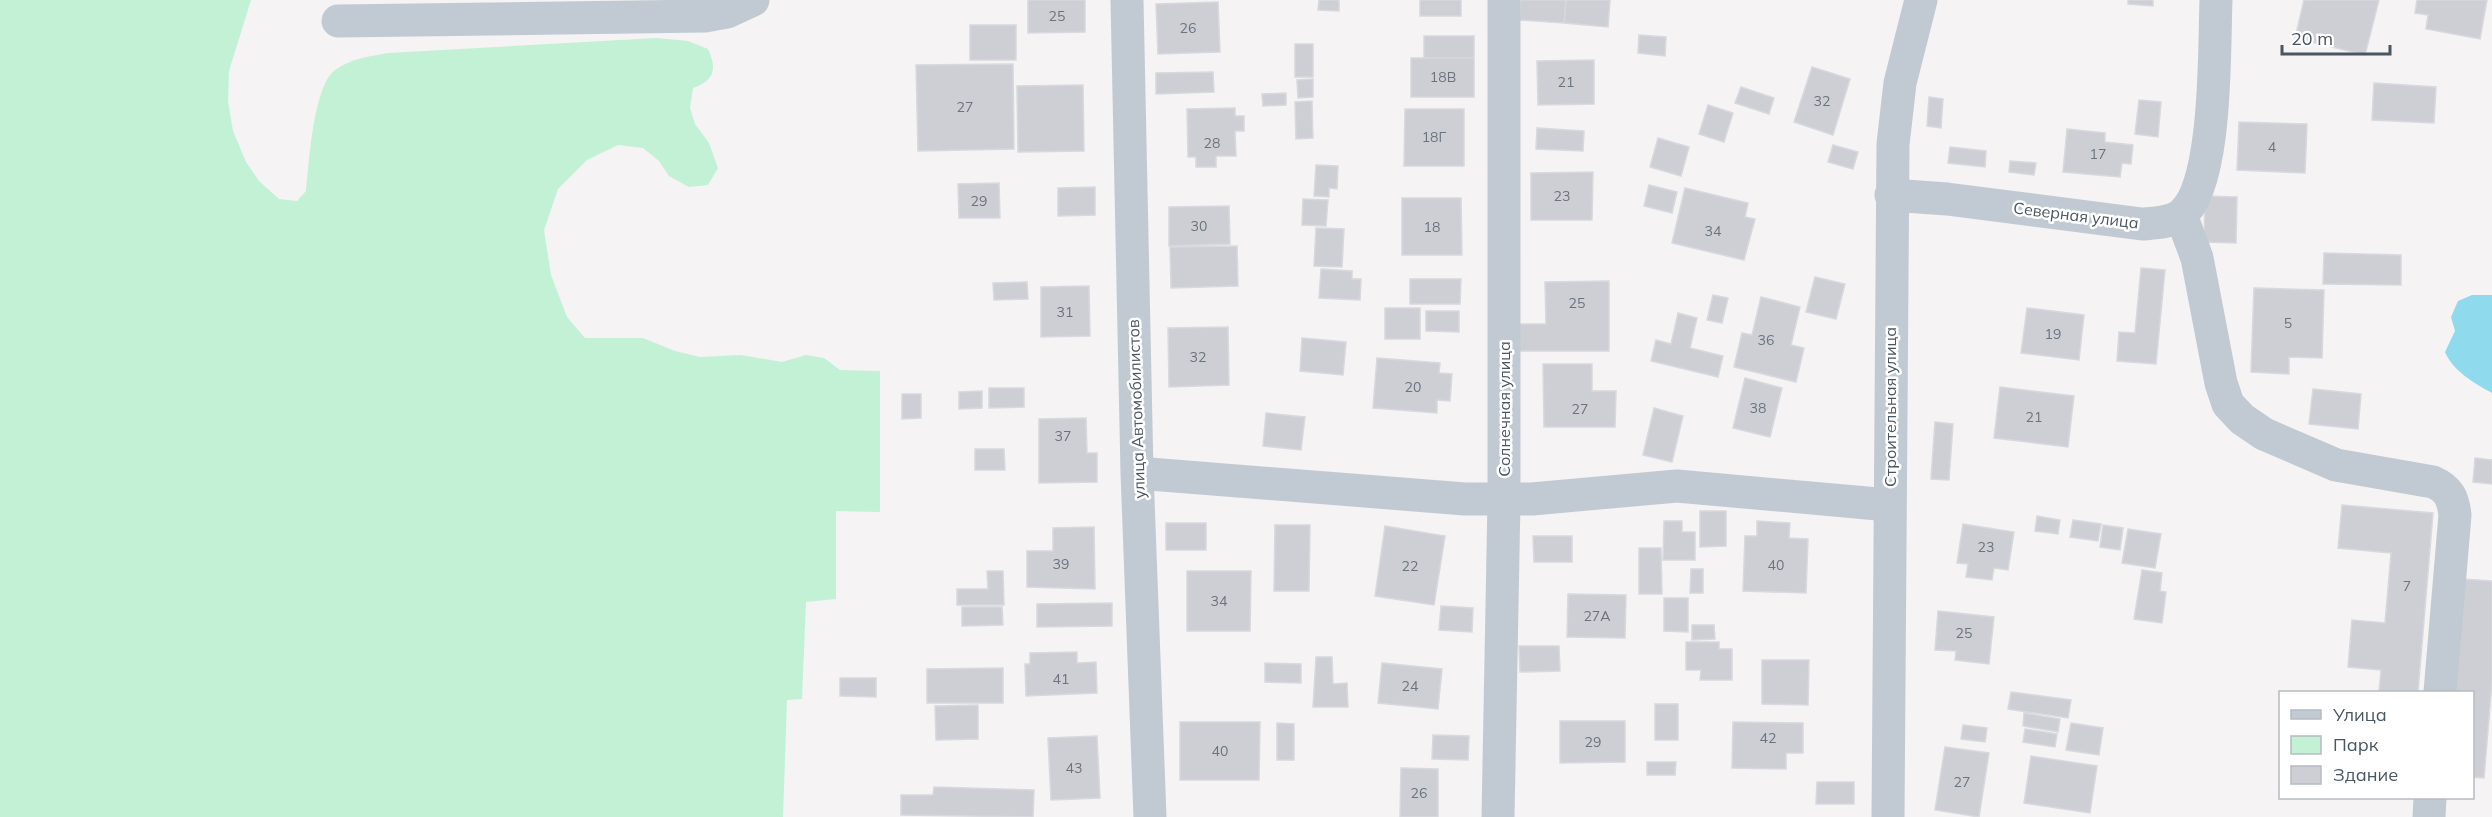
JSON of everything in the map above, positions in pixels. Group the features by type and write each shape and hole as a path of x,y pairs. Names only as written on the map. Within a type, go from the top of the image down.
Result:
{"street":[{"path":"338,21 705,16 728,12 753,0"},
{"name":"улица Автомобилистов","path":"1128,0 1137,473 1150,817"},
{"name":"Солнечная улица","path":"1498,817 1504,500 1504,0"},
{"name":"Строительная улица","path":"1888,817 1893,144 1900,83 1921,0"},
{"path":"2217,0 2210,131 2205,166 2198,190 2181,215 2197,258 2221,383 2228,404 2242,419 2264,434 2336,465 2433,482 2444,487 2453,499 2455,515 2440,691"},
{"name":"Северная улица","path":"1891,195 1947,198 2142,224 2166,222 2181,215"},
{"path":"1137,473 1465,499 1532,500 1677,486 1889,505"},
{"path":"2429,817 2430,799"}],"green space":[{"path":"0,0 251,0 229,71 228,101 233,131 246,162 259,181 279,199 297,201 306,191 313,127 322,92 335,70 354,61 388,53 657,38 688,41 708,49 713,62 712,73 706,82 693,88 690,108 695,124 709,143 718,168 708,185 689,187 669,176 659,161 643,148 618,145 587,160 558,189 544,230 551,275 567,317 585,338 643,338 675,351 700,357 741,355 782,362 806,355 824,358 840,370 880,371 880,512 836,511 836,599 806,602 802,699 787,700 783,817 0,817"}],"water":[{"path":"2472,295 2492,295 2492,393 2459,371 2445,352 2455,331 2451,317 2458,301"}],"building":[{"path":"1028,0 1085,0 1085,32 1028,33"},
{"path":"1319,0 1339,0 1339,11 1318,10"},
{"path":"1420,0 1461,0 1461,16 1420,16"},
{"path":"1521,0 1566,0 1564,23 1519,20"},
{"path":"1566,0 1610,0 1608,27 1564,23"},
{"path":"2128,0 2153,0 2153,6 2128,4"},
{"path":"2304,0 2379,0 2365,55 2295,38"},
{"path":"2417,0 2487,0 2480,39 2426,29 2428,15 2415,13"},
{"path":"1218,2 1220,52 1158,54 1156,4"},
{"path":"970,25 1016,25 1016,60 970,60"},
{"path":"1639,35 1666,37 1665,56 1638,53"},
{"path":"1424,36 1474,36 1474,58 1424,58"},
{"path":"1295,44 1313,44 1313,77 1295,77"},
{"path":"1411,58 1474,58 1474,97 1411,97"},
{"path":"1594,60 1594,104 1538,105 1537,61"},
{"path":"1013,64 1014,149 918,151 916,65"},
{"path":"1812,67 1850,79 1833,135 1794,122"},
{"path":"1213,72 1214,92 1156,94 1156,73"},
{"path":"1313,79 1313,97 1298,98 1297,80"},
{"path":"2374,83 2436,87 2434,123 2372,120"},
{"path":"1083,85 1084,151 1018,152 1017,86"},
{"path":"1741,87 1774,98 1769,114 1735,103"},
{"path":"1286,93 1286,105 1263,106 1262,94"},
{"path":"1929,97 1943,99 1941,128 1927,126"},
{"path":"2139,100 2161,102 2158,137 2135,134"},
{"path":"1312,101 1313,138 1296,139 1295,102"},
{"path":"1708,105 1733,113 1724,142 1699,134"},
{"path":"1235,108 1235,116 1244,116 1244,131 1235,131 1236,156 1216,156 1216,167 1196,167 1196,157 1188,157 1187,109"},
{"path":"1405,109 1464,109 1464,166 1404,166"},
{"path":"2239,122 2307,124 2305,173 2237,170"},
{"path":"1537,128 1584,131 1583,151 1536,149"},
{"path":"2067,129 2105,133 2105,142 2133,145 2131,164 2122,163 2120,177 2063,172"},
{"path":"1658,138 1689,147 1681,176 1650,167"},
{"path":"1833,145 1858,152 1853,169 1828,162"},
{"path":"1950,147 1986,151 1985,167 1948,163"},
{"path":"2010,161 2036,163 2034,175 2009,172"},
{"path":"1316,165 1338,166 1337,189 1329,188 1329,197 1314,196"},
{"path":"1593,172 1592,220 1531,220 1531,173"},
{"path":"999,183 1000,218 959,218 958,184"},
{"path":"1649,185 1677,192 1672,213 1644,206"},
{"path":"1095,187 1095,215 1058,216 1058,188"},
{"path":"1685,188 1748,203 1745,217 1755,219 1744,260 1672,243"},
{"path":"2205,196 2237,197 2236,243 2204,242"},
{"path":"1402,198 1461,198 1462,255 1402,255"},
{"path":"1303,199 1328,200 1326,226 1302,225"},
{"path":"1229,206 1230,244 1169,246 1169,207"},
{"path":"1316,228 1344,229 1342,267 1314,266"},
{"path":"1237,246 1238,286 1171,288 1170,247"},
{"path":"2324,253 2401,255 2401,285 2323,284"},
{"path":"2141,268 2165,270 2156,364 2117,361 2119,332 2135,333"},
{"path":"1321,269 1352,271 1352,279 1361,279 1360,300 1319,298"},
{"path":"1815,277 1845,284 1836,319 1806,312"},
{"path":"1410,279 1461,279 1460,304 1410,304"},
{"path":"1609,281 1609,351 1519,351 1519,324 1546,324 1545,282"},
{"path":"1027,282 1028,299 994,300 993,283"},
{"path":"1089,286 1090,336 1041,337 1041,287"},
{"path":"2254,288 2324,290 2322,358 2289,357 2289,374 2251,372"},
{"path":"1713,295 1728,298 1722,323 1707,320"},
{"path":"1761,297 1800,307 1791,345 1804,348 1796,382 1734,367 1742,333 1752,335"},
{"path":"1385,308 1420,308 1420,339 1385,339"},
{"path":"2027,308 2084,315 2079,360 2021,353"},
{"path":"1426,311 1459,311 1459,332 1426,331"},
{"path":"1678,313 1697,318 1690,348 1723,356 1718,377 1651,361 1656,340 1671,344"},
{"path":"1228,327 1229,385 1169,387 1168,328"},
{"path":"1302,338 1346,342 1343,375 1300,371"},
{"path":"1377,358 1440,363 1439,373 1452,374 1450,401 1437,400 1437,413 1373,408"},
{"path":"1543,364 1592,364 1592,391 1616,391 1615,427 1544,427"},
{"path":"1745,378 1782,388 1770,437 1733,428"},
{"path":"2000,387 2074,396 2068,447 1994,438"},
{"path":"989,388 1024,388 1024,407 989,408"},
{"path":"2313,389 2361,394 2358,429 2309,424"},
{"path":"982,391 982,408 959,409 959,392"},
{"path":"902,394 921,394 921,418 902,419"},
{"path":"1654,408 1683,416 1672,462 1643,455"},
{"path":"1266,413 1305,417 1301,450 1263,446"},
{"path":"1086,418 1087,453 1097,453 1097,482 1039,483 1039,419"},
{"path":"1935,422 1953,424 1949,480 1931,479"},
{"path":"975,449 1004,449 1005,470 975,470"},
{"path":"2475,458 2492,460 2492,484 2473,482"},
{"path":"2342,505 2433,513 2418,691 2379,691 2381,670 2348,667 2352,620 2385,623 2391,553 2338,548"},
{"path":"1700,511 1726,511 1726,546 1700,547"},
{"path":"2037,516 2060,520 2058,534 2035,531"},
{"path":"2073,520 2101,524 2098,541 2070,537"},
{"path":"1664,521 1682,521 1682,532 1695,532 1695,560 1663,560"},
{"path":"1757,521 1790,523 1789,538 1808,539 1806,593 1743,591 1745,536 1757,536"},
{"path":"1166,523 1206,523 1206,550 1166,550"},
{"path":"1963,524 2014,532 2008,570 1994,568 1992,580 1966,577 1968,564 1957,563"},
{"path":"1275,525 1310,525 1309,591 1274,591"},
{"path":"2103,525 2123,528 2120,550 2100,547"},
{"path":"1385,526 1445,536 1434,605 1375,596"},
{"path":"1094,527 1095,589 1027,587 1027,551 1053,551 1053,528"},
{"path":"2128,529 2161,534 2155,568 2122,563"},
{"path":"1533,536 1572,536 1572,562 1534,562"},
{"path":"1639,548 1661,548 1662,594 1639,594"},
{"path":"1691,569 1703,569 1703,593 1690,593"},
{"path":"2142,570 2162,573 2160,591 2166,592 2162,623 2134,619"},
{"path":"987,571 1003,571 1004,605 957,605 957,589 988,589"},
{"path":"1187,571 1251,571 1250,631 1187,631"},
{"path":"2462,579 2492,581 2492,682 2484,778 2474,777 2474,691 2453,691"},
{"path":"1568,594 1626,595 1625,638 1567,637"},
{"path":"1664,598 1688,598 1688,632 1664,631"},
{"path":"1112,603 1112,626 1037,627 1037,604"},
{"path":"1441,606 1473,608 1472,632 1439,630"},
{"path":"962,607 1002,607 1003,625 962,626"},
{"path":"1938,611 1994,617 1989,664 1955,660 1956,651 1935,650"},
{"path":"1692,625 1714,625 1715,639 1692,640"},
{"path":"1686,642 1719,642 1719,649 1732,649 1732,680 1700,680 1701,670 1686,670"},
{"path":"1519,646 1559,646 1560,671 1520,672"},
{"path":"1077,652 1077,663 1096,662 1097,693 1026,696 1025,664 1030,664 1030,653"},
{"path":"1316,657 1332,657 1333,684 1347,683 1348,707 1313,707"},
{"path":"1762,660 1809,660 1808,705 1762,704"},
{"path":"1265,663 1301,664 1301,683 1265,682"},
{"path":"1382,663 1442,669 1438,709 1378,703"},
{"path":"1003,668 1003,703 927,703 927,669"},
{"path":"840,678 876,678 876,697 840,696"},
{"path":"2011,692 2071,700 2068,718 2008,709"},
{"path":"1655,704 1678,704 1678,740 1655,740"},
{"path":"978,705 978,739 936,740 935,706"},
{"path":"2024,713 2060,719 2058,732 2023,726"},
{"path":"1560,721 1625,721 1625,762 1560,763"},
{"path":"1180,722 1260,722 1259,780 1180,780"},
{"path":"1733,722 1803,723 1803,753 1786,753 1786,769 1732,768"},
{"path":"1277,723 1294,724 1294,760 1277,760"},
{"path":"2071,723 2103,728 2099,755 2066,750"},
{"path":"1963,725 1987,728 1985,742 1961,739"},
{"path":"2025,729 2057,734 2055,747 2023,742"},
{"path":"1433,735 1469,736 1468,760 1432,759"},
{"path":"1097,736 1100,798 1051,800 1048,738"},
{"path":"1945,747 1989,753 1979,817 1935,810"},
{"path":"2031,756 2097,766 2090,813 2024,803"},
{"path":"1647,762 1676,762 1675,775 1647,775"},
{"path":"1401,768 1438,769 1438,817 1400,817"},
{"path":"1817,782 1854,782 1854,804 1816,804"},
{"path":"934,787 1034,790 1033,817 901,815 901,795 933,795"}]}
